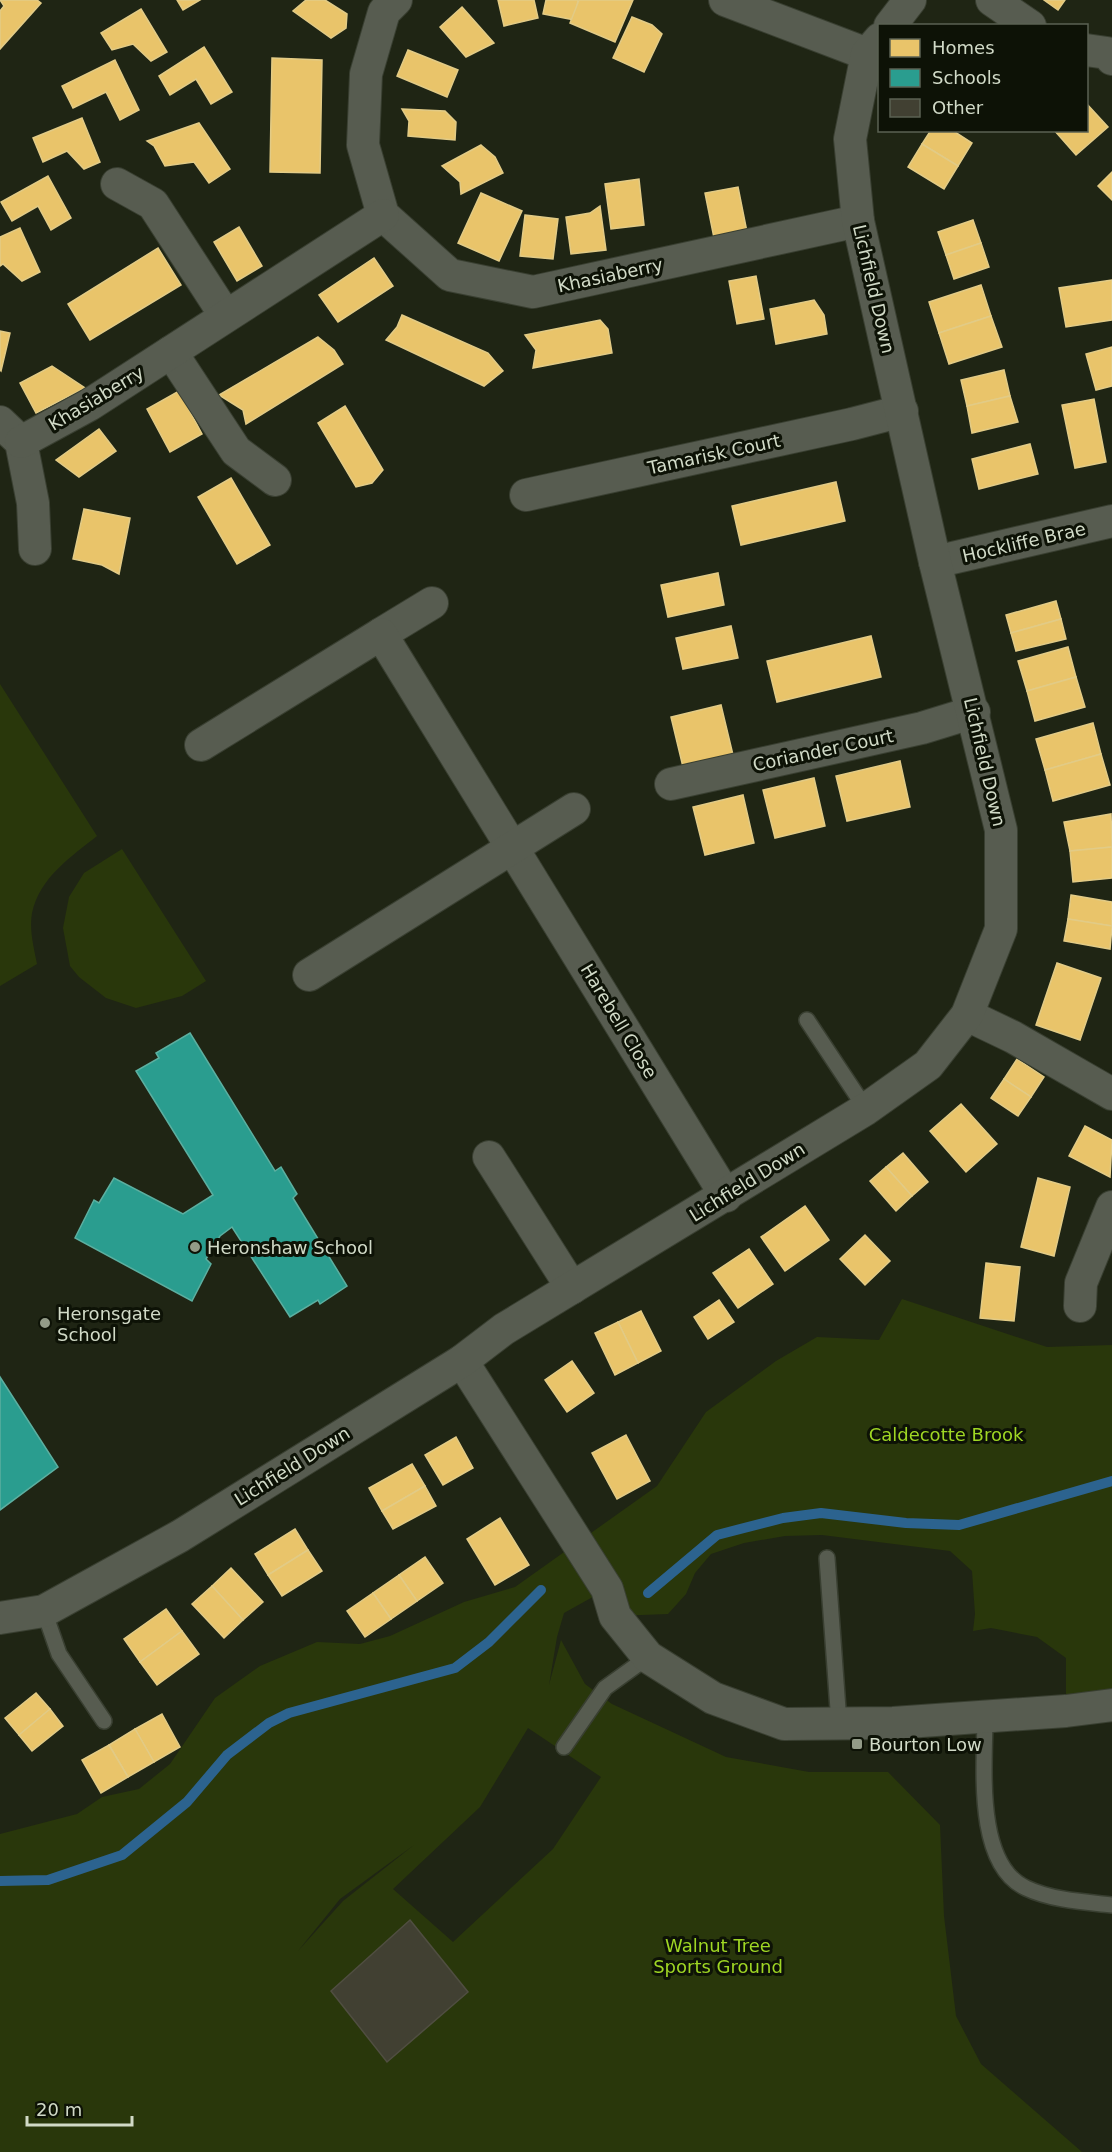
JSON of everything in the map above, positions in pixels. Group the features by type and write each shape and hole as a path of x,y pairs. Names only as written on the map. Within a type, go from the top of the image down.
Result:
{"street":[{"path":"725,0 873,47"},
{"path":"892,24 910,0"},
{"path":"992,0 1027,24"},
{"path":"381,4 366,74 363,146 383,215"},
{"name":"Lichfield Down","path":"0,1618 44,1611 180,1536 462,1361 504,1329 866,1109 928,1065 967,1015 1001,929 1001,830 974,712 935,562 858,221 850,139 873,47"},
{"path":"1088,50 1107,53 1112,59"},
{"path":"117,184 153,204 225,315"},
{"name":"Khasiaberry","path":"35,549 33,503 10,432 88,405 383,215 450,275 533,292 858,221"},
{"path":"171,352 236,451 275,480"},
{"name":"Tamarisk Court","path":"526,495 902,411"},
{"name":"Hockliffe Brae","path":"935,562 1112,521"},
{"path":"201,745 432,603"},
{"name":"Harebell Close","path":"381,634 726,1196"},
{"name":"Coriander Court","path":"671,784 922,728 974,712"},
{"path":"309,975 574,809"},
{"path":"967,1015 1012,1037 1112,1094"},
{"path":"489,1157 572,1287"},
{"path":"1080,1305 1081,1283 1112,1207"},
{"path":"462,1361 607,1588 615,1616 648,1657 713,1698 783,1724 893,1723 1112,1705"}],"lane":[{"path":"807,1020 866,1109"},
{"path":"827,1558 839,1723"},
{"path":"44,1611 59,1654 104,1721"},
{"path":"564,1748 605,1688 648,1657"},
{"path":"985,1716 987,1821 1002,1868 1024,1888 1058,1898 1112,1905"}],"green space":[{"path":"0,684 97,836 49,878 36,900 31,926 37,964 0,986"},
{"path":"122,849 206,981 182,996 136,1008 106,998 79,977 70,966 63,928 69,897 84,873"},
{"path":"902,1299 1047,1347 1112,1345 1112,1705 1066,1711 1066,1658 1037,1637 991,1628 973,1631 975,1614 972,1571 950,1551 822,1535 785,1536 744,1543 711,1554 695,1573 686,1594 668,1614 615,1616 607,1589 564,1613 557,1637 549,1685 561,1640 585,1684 612,1704 726,1757 809,1772 888,1772 940,1825 944,1916 956,2016 981,2064 1082,2152 0,2152 0,1834 77,1814 102,1797 139,1789 170,1764 215,1698 260,1666 317,1642 360,1644 390,1636 464,1602 515,1587 657,1486 706,1412 776,1361 817,1337 879,1340","holes":["528,1728 601,1777 553,1849 453,1942 393,1889 480,1807","414,1845 343,1901 298,1951 340,1899","410,1921 468,1992 387,2062 331,1991"]}],"building: Homes":[{"path":"0,0 37,0 41,3 0,49 0,11 4,6"},
{"path":"177,0 200,0 183,10"},
{"path":"306,0 325,0 347,14 346,28 331,38 293,11"},
{"path":"498,0 534,0 538,18 504,26"},
{"path":"546,0 578,0 575,20 543,14"},
{"path":"579,0 633,0 615,42 570,23"},
{"path":"1044,0 1065,0 1058,10"},
{"path":"462,7 494,43 466,57 440,27"},
{"path":"141,9 167,52 151,61 133,44 112,50 101,33"},
{"path":"632,17 652,25 662,34 644,72 613,58"},
{"path":"204,47 232,92 211,104 196,79 170,95 159,76"},
{"path":"408,50 458,70 447,97 397,76"},
{"path":"272,58 322,60 320,173 270,172"},
{"path":"115,60 139,110 120,120 106,92 73,108 62,86"},
{"path":"1088,105 1108,127 1076,155 1056,132 1088,132"},
{"path":"402,109 445,111 456,122 455,140 408,136 409,121"},
{"path":"82,118 100,162 84,169 67,151 43,162 33,138"},
{"path":"199,123 230,169 209,183 194,162 165,166 154,146 147,141"},
{"path":"930,132 955,132 972,143 958,166 922,144"},
{"path":"922,144 958,166 944,189 908,167"},
{"path":"481,145 495,157 503,173 461,194 460,182 442,166"},
{"path":"1112,172 1112,200 1098,186"},
{"path":"48,176 71,218 51,230 38,206 12,221 1,202"},
{"path":"639,179 644,225 611,229 605,184"},
{"path":"738,187 747,232 714,238 705,193"},
{"path":"481,193 522,211 499,261 458,243"},
{"path":"600,206 606,250 571,254 566,217 590,213"},
{"path":"525,215 558,219 553,259 520,256"},
{"path":"973,220 981,243 946,255 938,232"},
{"path":"239,227 262,266 237,281 214,242"},
{"path":"20,228 40,272 22,281 3,264 0,266 0,237"},
{"path":"981,243 989,267 954,279 946,255"},
{"path":"158,248 181,285 90,340 68,304"},
{"path":"374,258 393,286 338,322 319,295"},
{"path":"756,276 764,319 737,324 729,281"},
{"path":"1112,280 1112,320 1066,327 1059,288"},
{"path":"981,285 991,316 939,333 929,302"},
{"path":"814,300 824,315 827,334 776,344 770,309"},
{"path":"402,315 488,353 503,371 484,386 386,340 397,327"},
{"path":"991,316 1002,347 949,364 939,333"},
{"path":"600,320 608,329 612,353 533,368 536,350 525,335"},
{"path":"0,331 10,333 1,371 0,370"},
{"path":"318,337 334,350 343,364 246,424 243,410 219,395"},
{"path":"1112,347 1112,386 1096,390 1086,354"},
{"path":"52,366 85,388 36,413 20,383"},
{"path":"1004,370 1010,396 967,406 961,380"},
{"path":"179,391 202,434 170,452 147,409"},
{"path":"1010,396 1018,422 972,433 967,406"},
{"path":"1094,399 1106,462 1075,468 1062,405"},
{"path":"345,406 383,470 372,483 356,487 318,423"},
{"path":"99,429 116,451 79,477 56,460"},
{"path":"1030,444 1038,474 979,489 972,459"},
{"path":"231,478 270,545 237,564 198,497"},
{"path":"836,482 845,521 741,545 732,506"},
{"path":"84,509 130,518 119,574 102,565 73,559"},
{"path":"718,573 724,605 668,617 661,585"},
{"path":"1056,601 1061,619 1011,633 1006,615"},
{"path":"1061,619 1066,639 1016,651 1011,633"},
{"path":"731,626 738,658 683,669 676,638"},
{"path":"871,636 881,677 777,702 767,661"},
{"path":"1068,647 1076,677 1027,691 1018,661"},
{"path":"1076,677 1085,707 1035,721 1027,691"},
{"path":"721,705 733,755 683,767 671,717"},
{"path":"1093,723 1101,754 1045,770 1036,739"},
{"path":"1101,754 1110,785 1053,801 1045,770"},
{"path":"900,761 910,807 847,821 836,776"},
{"path":"814,778 825,826 775,838 763,790"},
{"path":"743,795 754,843 705,855 693,807"},
{"path":"1111,814 1112,847 1070,851 1064,822"},
{"path":"1112,847 1112,878 1073,882 1070,851"},
{"path":"1071,895 1112,902 1112,926 1068,919"},
{"path":"1068,919 1112,926 1110,949 1064,941"},
{"path":"1057,963 1101,978 1080,1040 1036,1025"},
{"path":"1017,1059 1044,1077 1031,1097 1004,1079"},
{"path":"1004,1079 1031,1097 1018,1116 991,1098"},
{"path":"961,1104 997,1144 966,1172 930,1131"},
{"path":"1085,1126 1112,1140 1110,1177 1069,1156"},
{"path":"903,1153 928,1182 912,1196 886,1167"},
{"path":"886,1167 912,1196 896,1211 870,1181"},
{"path":"1038,1178 1070,1187 1054,1256 1021,1247"},
{"path":"805,1206 829,1240 785,1271 761,1237"},
{"path":"865,1235 890,1261 865,1285 840,1259"},
{"path":"749,1249 773,1284 738,1308 713,1273"},
{"path":"986,1263 1020,1267 1014,1321 980,1318"},
{"path":"719,1300 734,1322 708,1339 694,1317"},
{"path":"641,1311 661,1351 638,1363 618,1322"},
{"path":"618,1322 638,1363 615,1375 595,1333"},
{"path":"572,1361 594,1393 567,1412 545,1380"},
{"path":"626,1435 650,1481 617,1499 592,1453"},
{"path":"456,1437 473,1468 443,1485 425,1455"},
{"path":"412,1464 425,1486 382,1511 369,1488"},
{"path":"425,1486 436,1506 393,1529 382,1511"},
{"path":"500,1518 529,1565 495,1585 467,1539"},
{"path":"295,1529 308,1550 268,1575 255,1554"},
{"path":"308,1550 322,1571 282,1596 268,1575"},
{"path":"425,1557 443,1583 417,1601 399,1575"},
{"path":"231,1568 263,1602 243,1620 212,1586"},
{"path":"399,1575 417,1601 391,1619 373,1593"},
{"path":"212,1586 243,1620 224,1638 192,1604"},
{"path":"373,1593 391,1619 365,1637 347,1611"},
{"path":"166,1609 182,1631 140,1662 124,1639"},
{"path":"182,1631 199,1654 157,1685 140,1662"},
{"path":"36,1693 50,1709 19,1735 5,1718"},
{"path":"50,1709 63,1726 32,1751 19,1735"},
{"path":"162,1714 180,1747 154,1762 135,1729"},
{"path":"135,1729 154,1762 128,1777 109,1745"},
{"path":"109,1745 128,1777 101,1793 82,1760"}],"building: Schools":[{"path":"190,1033 275,1171 281,1167 297,1194 293,1198 347,1286 320,1304 318,1300 290,1317 232,1227 220,1236 206,1259 211,1264 192,1301 75,1238 94,1200 99,1203 114,1178 183,1214 213,1195 136,1071 159,1058 156,1053"},
{"path":"0,1377 58,1467 0,1510"}],"building: Other":[{"path":"410,1920 468,1992 387,2062 331,1991"}],"waterway":[{"path":"648,1593 717,1535 783,1518 821,1513 906,1523 959,1525 1112,1481"},
{"path":"0,1881 48,1880 122,1855 187,1802 227,1755 269,1723 289,1713 455,1668 489,1642 541,1590"}],"place":[{"name":"Heronshaw School","path":"195,1247"},
{"name":"Heronsgate School","path":"45,1323"},
{"name":"Bourton Low","path":"857,1744"}],"park label":[{"name":"Caldecotte Brook","path":"946,1434"},
{"name":"Walnut Tree Sports Ground","path":"718,1955"}]}
